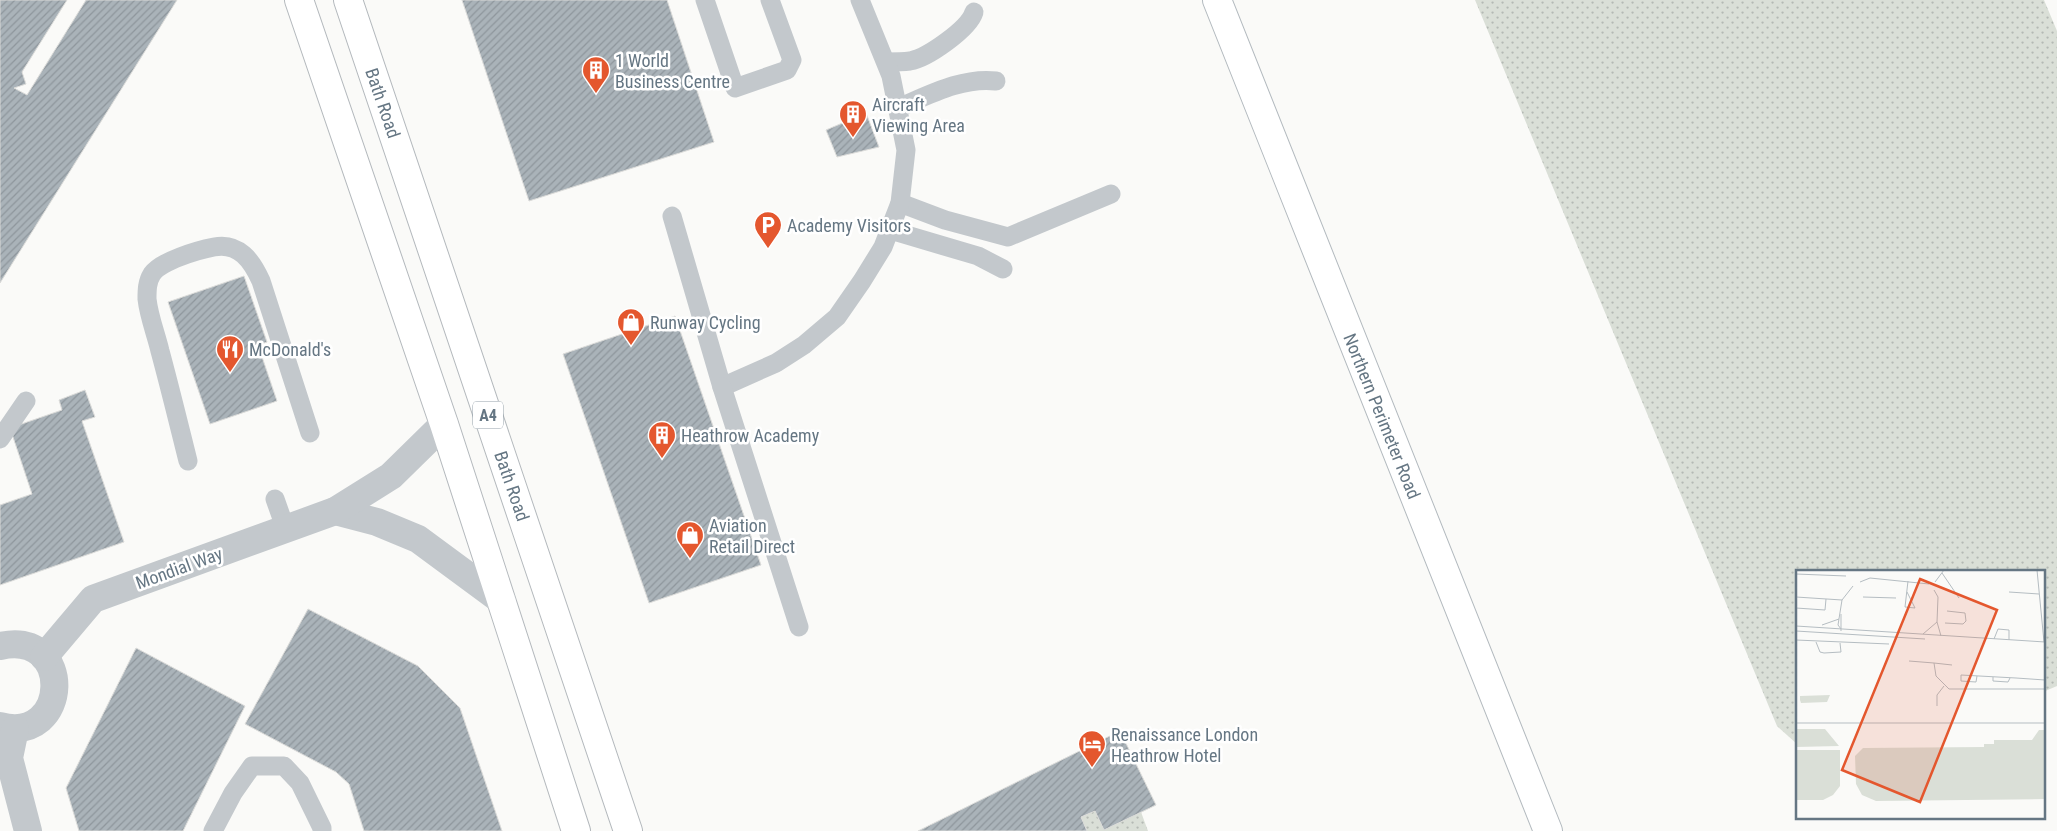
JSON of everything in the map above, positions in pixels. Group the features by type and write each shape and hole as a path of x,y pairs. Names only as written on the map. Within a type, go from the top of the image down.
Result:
{"main road":[{"path":"299,0 444,424 576,831"},
{"name":"Bath Road","path":"348,0 628,831"},
{"name":"Northern Perimeter Road","path":"1217,0 1548,831"}],"street":[{"name":"Mondial Way","path":"44,657 93,599 335,511 391,476 444,424"},
{"path":"335,511 377,522 418,539 502,602"},
{"path":"0,646 10,644 22,645 34,649 44,657 52,669 56,682 50,708 40,719 28,726 7,727 9,758 28,831"}],"lane":[{"path":"704,0 735,88 786,70 792,60 770,0"},
{"path":"722,387 776,363 804,345 837,317 879,254 900,203 906,150 898,108 891,76 860,0"},
{"path":"886,62 912,61 950,40 972,20 974,12"},
{"path":"898,108 948,87 981,79 996,81"},
{"path":"900,203 945,220 1008,237 1111,194"},
{"path":"672,216 722,387 800,627"},
{"path":"890,230 978,256 1002,269"},
{"path":"188,461 151,318 147,300 147,284 153,273 163,264 213,247 234,248 254,264 310,433"},
{"path":"0,438 26,401"},
{"path":"275,500 286,530"},
{"path":"213,831 233,793 252,766 284,766 300,783 322,831"}],"shaded area":[{"path":"1475,0 2044,0 2057,31 2057,686 2044,692 2044,570 1796,570 1796,743 1777,726"},
{"path":"1095,811 1104,830 1141,812 1148,831 1087,831 1081,817"}],"building":[{"path":"0,0 67,0 22,72 26,84 14,88 27,95 86,0 177,0 0,283"},
{"name":"1 World Business Centre","path":"462,0 667,0 714,142 529,201"},
{"name":"Aircraft Viewing Area","path":"866,113 879,147 837,157 826,130"},
{"name":"McDonald's","path":"244,276 267,342 258,345 277,401 210,424 168,302"},
{"name":"Heathrow Academy","path":"675,316 761,565 649,603 563,354"},
{"path":"85,390 95,417 82,421 124,542 0,585 0,505 32,494 10,428 62,410 59,400"},
{"path":"308,609 418,666 460,708 502,831 364,831 349,784 336,772 245,724"},
{"path":"136,648 245,706 183,831 79,831 66,788"},
{"name":"Renaissance London Heathrow Hotel","path":"1120,731 1156,805 1104,830 1095,811 1081,817 1087,831 918,831"}],"place":[{"name":"1 World Business Centre","path":"596,94"},
{"name":"Aircraft Viewing Area","path":"853,138"},
{"name":"Academy Visitors","path":"768,249"},
{"name":"Runway Cycling","path":"631,346"},
{"name":"McDonald's","path":"230,373"},
{"name":"Heathrow Academy","path":"662,459"},
{"name":"Aviation Retail Direct","path":"690,559"},
{"name":"Renaissance London Heathrow Hotel","path":"1092,768"}]}
